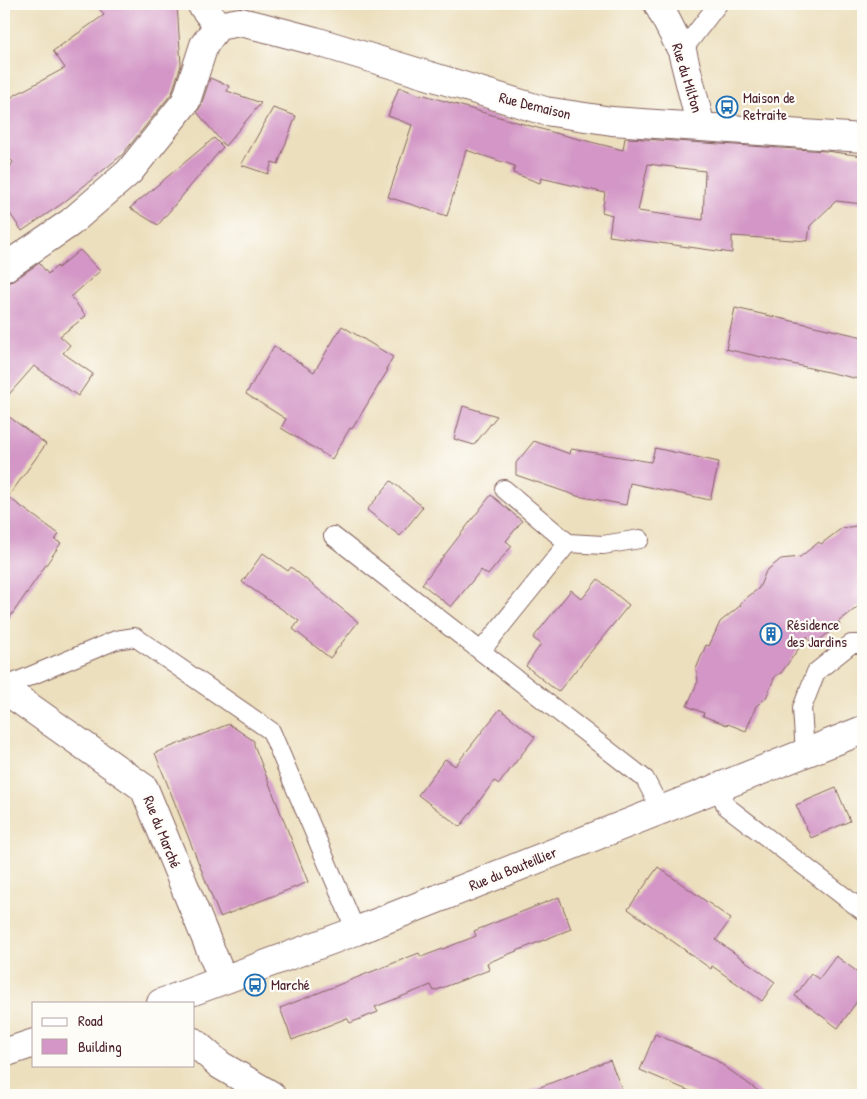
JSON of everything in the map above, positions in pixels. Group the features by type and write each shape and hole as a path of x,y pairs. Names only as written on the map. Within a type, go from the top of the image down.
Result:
{"street":[{"path":"4,268 70,222 129,172 186,101 204,45 218,26 201,4"},
{"name":"Rue du Milton","path":"658,4 682,51 701,127"},
{"name":"Rue Demaison","path":"218,26 240,22 262,27 324,44 545,112 612,121 863,138"},
{"name":"Rue du Marché","path":"4,688 144,788 223,980"},
{"name":"Rue du Bouteillier","path":"165,1002 356,931 863,730"},
{"path":"195,1043 220,1065 271,1095"},
{"path":"4,1053 32,1044"}],"lane":[{"path":"682,51 718,4"},
{"path":"504,490 568,542 603,545 640,539"},
{"path":"333,536 645,779 660,810"},
{"path":"481,651 568,542"},
{"path":"4,688 116,640 135,636 271,731 356,931"},
{"path":"805,753 802,708 816,672 851,644 863,644"},
{"path":"718,787 726,806 863,911"}],"building":[{"path":"96,4 177,4 181,65 172,93 122,155 63,203 22,231 4,205 4,177 13,162 4,153 4,106 13,96 65,68 53,51 104,15"},
{"path":"210,78 229,86 227,91 261,103 225,146 197,112 201,106"},
{"path":"399,87 421,96 421,94 555,133 623,150 625,138 629,138 826,151 863,156 863,204 836,201 810,226 808,241 732,236 732,253 609,236 612,215 602,212 605,193 541,178 540,183 513,173 515,166 466,150 447,216 388,197 412,125 388,116","holes":["648,164 705,171 703,220 638,211"]},
{"path":"273,108 296,116 278,164 272,162 268,174 241,165"},
{"path":"214,138 223,147 158,225 130,208"},
{"path":"80,250 100,271 71,297 86,316 60,336 70,345 63,353 93,374 78,396 34,366 4,400 4,283 13,281 39,263 48,274"},
{"path":"735,308 863,337 863,380 726,349"},
{"path":"342,326 393,357 386,369 388,370 332,459 281,428 286,419 246,394 274,346 314,372"},
{"path":"463,406 497,416 474,445 454,439"},
{"path":"4,413 46,444 8,497 59,534 55,540 61,543 4,626"},
{"path":"534,441 570,454 571,449 651,462 655,448 719,462 710,500 630,483 626,505 577,496 516,475 516,463"},
{"path":"391,481 423,507 400,536 367,510"},
{"path":"491,495 522,521 506,541 512,546 488,575 481,570 451,607 422,584"},
{"name":"Résidence des Jardins","path":"863,525 863,603 838,622 840,624 813,645 807,637 781,673 775,676 766,698 756,706 746,731 703,716 704,713 687,706 698,681 696,669 706,645 709,646 720,622 759,588 766,571 781,559 800,557 819,542 821,544 842,528"},
{"path":"263,553 288,571 291,567 358,622 330,658 293,629 299,621 242,582"},
{"path":"598,579 629,605 558,692 526,666 541,644 533,638 571,590 582,599"},
{"path":"500,709 535,737 499,784 494,781 460,827 418,795 445,759 455,766"},
{"path":"229,724 254,741 308,882 220,917 155,753"},
{"path":"836,788 850,821 811,838 796,805"},
{"path":"658,867 731,919 716,940 775,982 762,1001 712,966 711,969 628,909"},
{"path":"559,897 571,929 487,963 489,970 434,991 431,985 375,1007 378,1012 350,1023 347,1018 292,1040 280,1008 419,953 421,957 476,936 474,931"},
{"path":"836,956 863,976 863,993 838,1028 795,996 811,974 819,979"},
{"path":"655,1034 713,1058 764,1095 699,1095 640,1070"},
{"path":"610,1060 624,1095 525,1095 525,1093"}],"place":[{"name":"Maison de Retraite","path":"727,107"},
{"name":"Résidence des Jardins","path":"771,634"},
{"name":"Marché","path":"255,985"}]}
